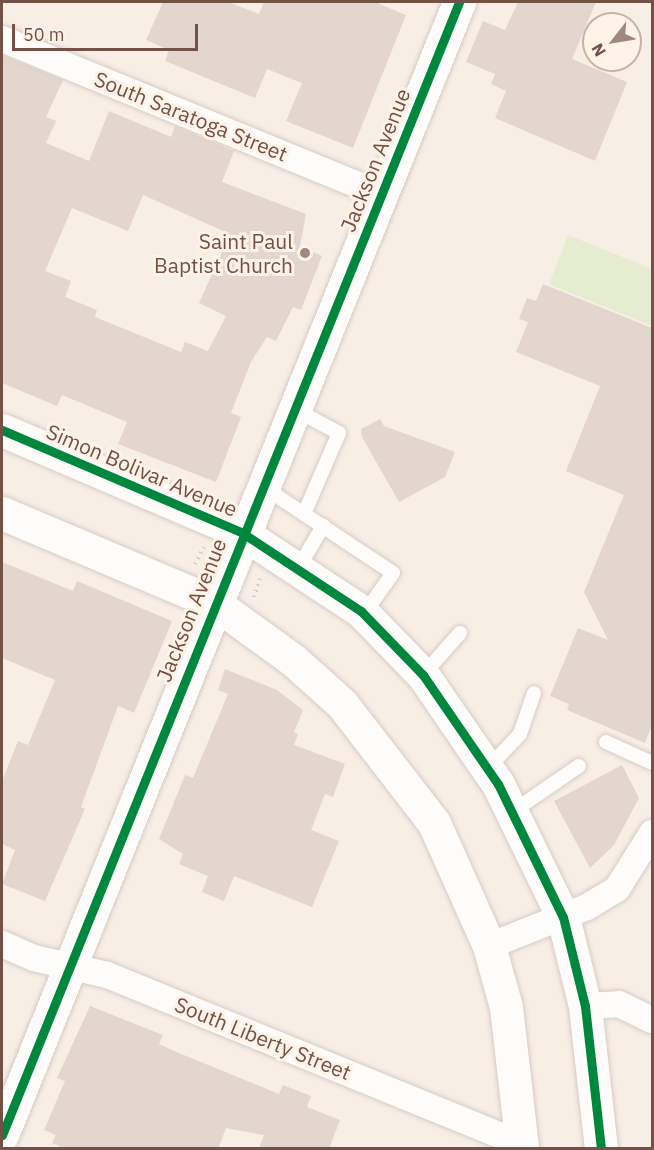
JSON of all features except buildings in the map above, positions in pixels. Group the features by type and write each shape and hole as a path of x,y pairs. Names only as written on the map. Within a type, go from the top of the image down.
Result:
{"street":[{"name":"Jackson Avenue","path":"2,1135 241,532 459,2"},
{"name":"South Saratoga Street","path":"2,39 380,194"},
{"name":"Simon Bolivar Avenue","path":"2,430 241,532 299,567 364,614 423,675 488,768 563,917 585,1006 601,1149"},
{"path":"2,513 213,602 293,660 342,704 390,762 434,823 489,946 506,1007 521,1146"},
{"path":"489,946 563,917 617,889 652,833"},
{"name":"South Liberty Street","path":"2,944 70,966 107,975 521,1146"},
{"path":"585,1006 619,1004 652,1020"}],"lane":[{"path":"292,408 339,433 304,514"},
{"path":"260,485 393,573 364,614"},
{"path":"299,567 324,526"},
{"path":"423,675 460,633"},
{"path":"488,768 520,734 534,693"},
{"path":"606,742 652,763"},
{"path":"512,812 579,766"}],"path":[{"path":"194,568 209,536"},
{"path":"253,600 265,567"}],"green space":[{"path":"568,235 652,269 652,326 549,284"}],"cycle path":[{"path":"2,1135 459,2"},
{"path":"2,430 241,532 361,611 423,675 498,784 563,917 585,1006 601,1148"}],"place":[{"name":"Saint Paul Baptist Church","path":"305,253"}]}
